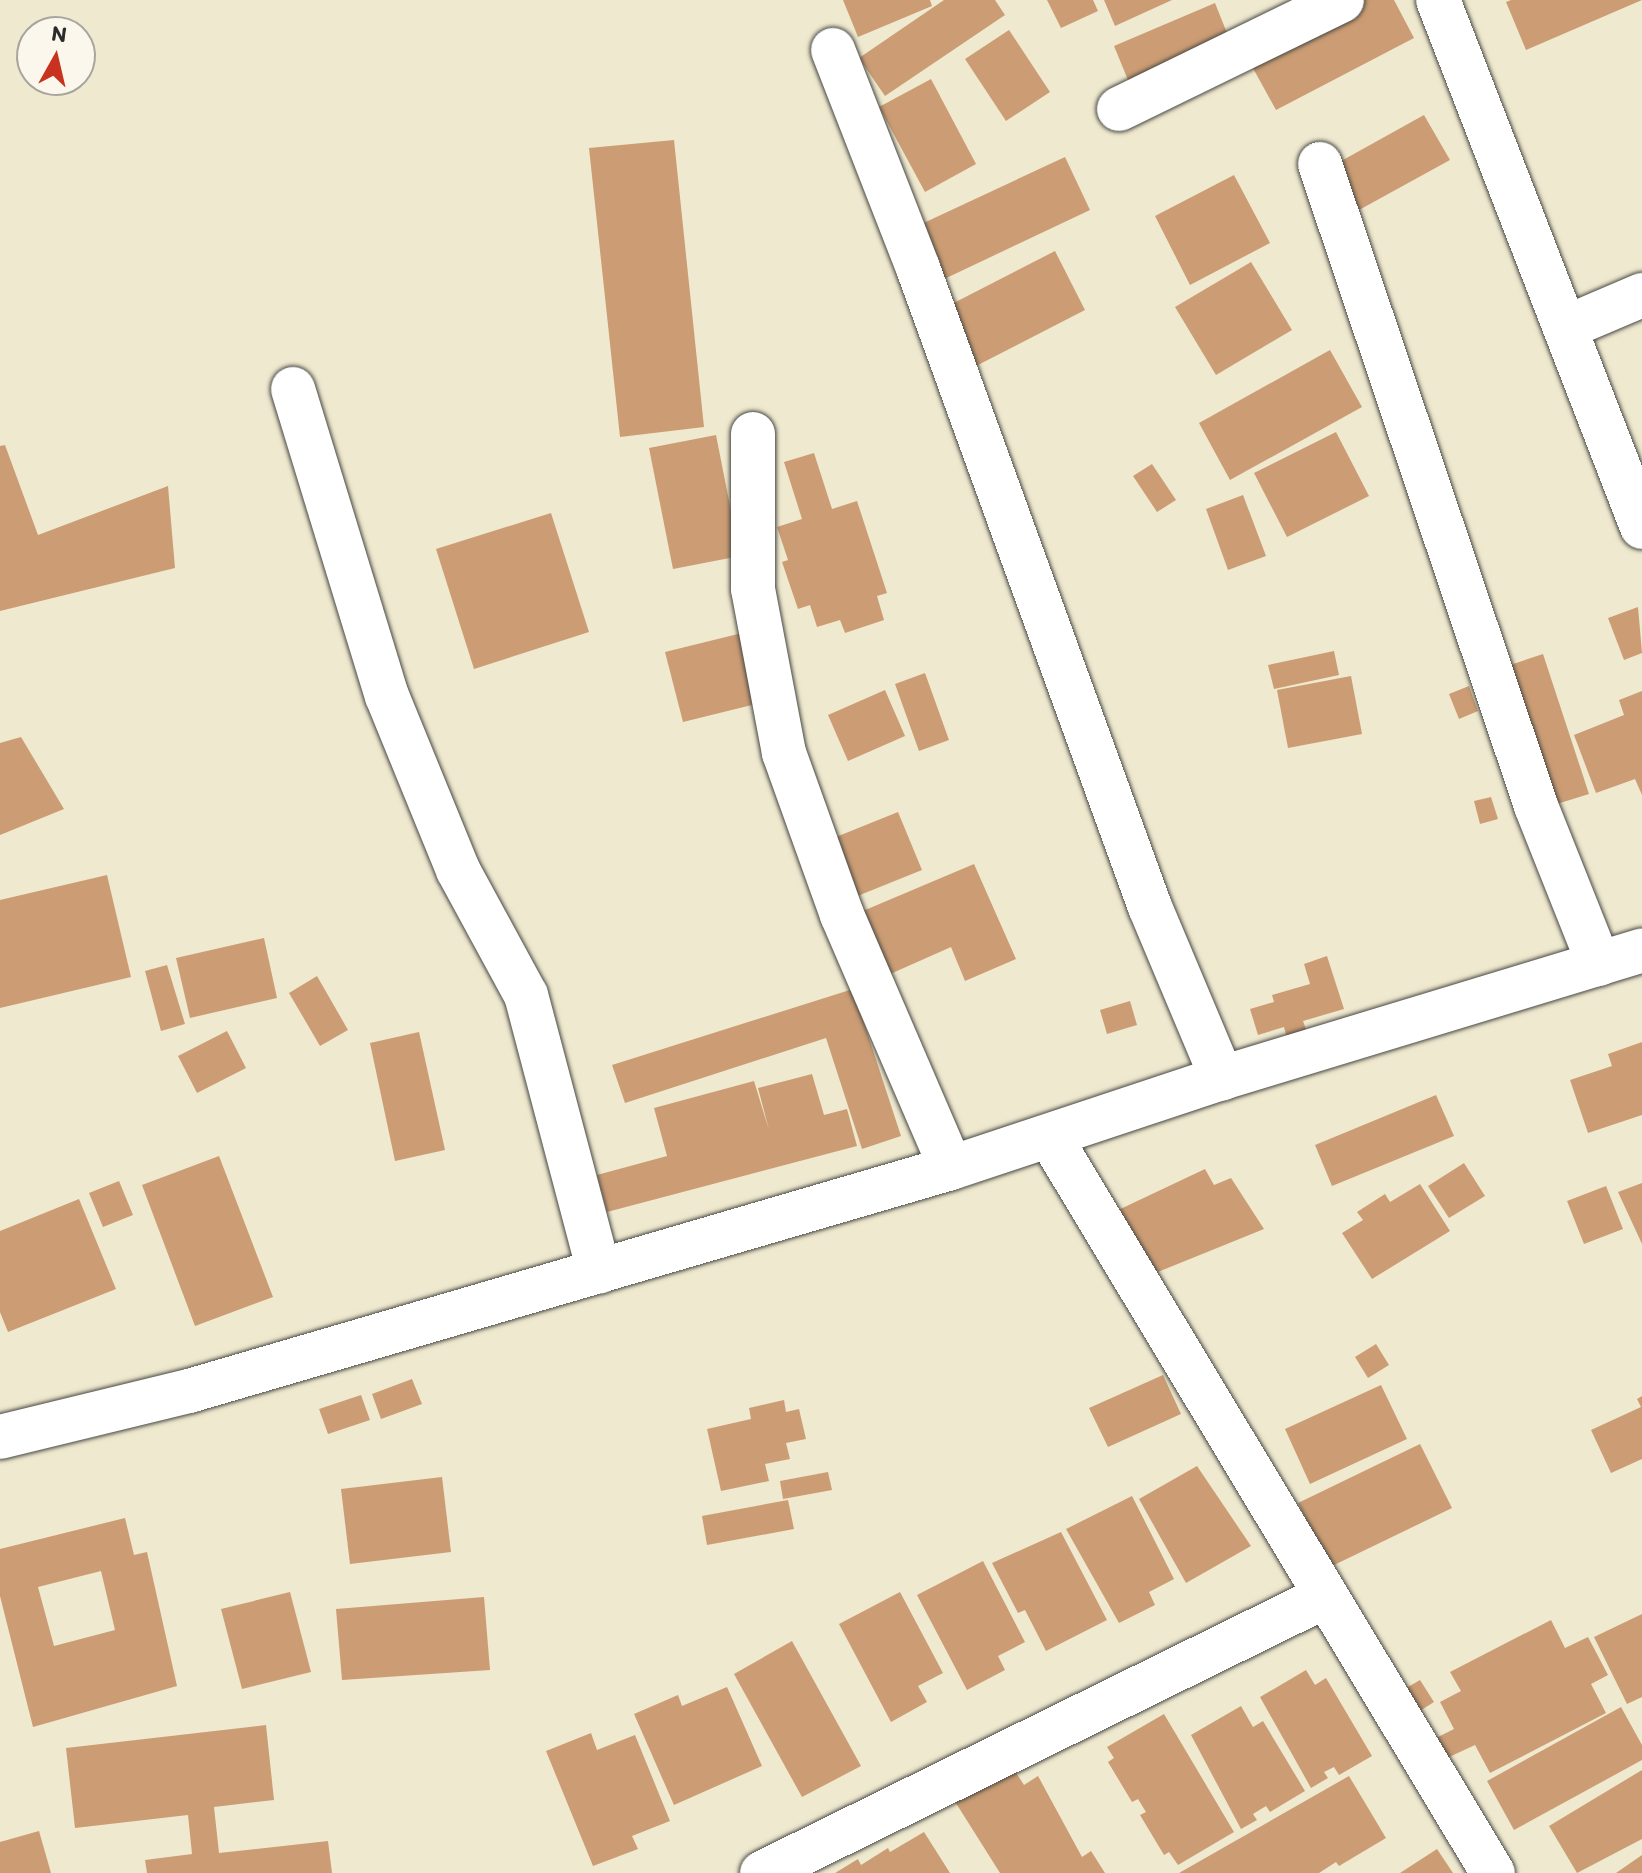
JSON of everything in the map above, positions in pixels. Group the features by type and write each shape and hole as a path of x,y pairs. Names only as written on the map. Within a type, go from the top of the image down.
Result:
{"street":[{"path":"1119,109 1342,0"},
{"path":"1438,0 1642,527"},
{"path":"833,50 918,268 1150,907 1222,1078"},
{"path":"1320,164 1536,806 1599,964"},
{"path":"1567,327 1642,295"},
{"path":"293,389 387,696 458,870 526,995 599,1272"},
{"path":"753,434 753,589 784,753 842,915 951,1168"},
{"path":"0,1437 189,1391 951,1168 1222,1078 1642,950"},
{"path":"1050,1137 1493,1873"},
{"path":"762,1873 1326,1596"}],"building":[{"path":"843,0 930,0 932,6 858,37"},
{"path":"944,0 995,0 1005,15 885,96 859,58"},
{"path":"1047,0 1093,0 1098,11 1061,28"},
{"path":"1104,0 1172,0 1115,26"},
{"path":"1364,0 1394,0 1414,38 1276,110 1249,61"},
{"path":"1511,0 1642,0 1526,50 1506,2"},
{"path":"1215,3 1229,38 1128,80 1114,46"},
{"path":"1009,30 1050,92 1006,121 965,59"},
{"path":"931,79 976,164 925,192 879,107"},
{"path":"1424,115 1450,160 1359,210 1334,165"},
{"path":"674,140 704,427 620,437 589,148"},
{"path":"1065,157 1090,210 940,281 915,227"},
{"path":"1234,175 1270,243 1190,285 1155,216"},
{"path":"1055,251 1085,310 974,367 944,308"},
{"path":"1251,262 1292,330 1216,375 1175,307"},
{"path":"1330,350 1362,407 1230,480 1199,423"},
{"path":"1336,432 1369,496 1287,537 1254,473"},
{"path":"716,435 740,556 673,569 649,448"},
{"path":"5,445 38,535 168,486 175,568 0,611 0,446"},
{"path":"814,453 832,509 857,501 887,593 877,596 884,620 845,633 840,620 817,627 810,605 798,609 782,562 788,560 777,527 802,519 784,462"},
{"path":"1152,464 1176,500 1157,512 1133,476"},
{"path":"1243,495 1266,556 1228,570 1206,509"},
{"path":"551,513 589,632 474,669 436,549"},
{"path":"1638,607 1642,653 1624,660 1608,618"},
{"path":"742,633 760,703 683,722 665,652"},
{"path":"1334,651 1339,675 1274,689 1268,665"},
{"path":"1543,654 1589,794 1544,808 1498,669"},
{"path":"925,673 949,740 919,751 895,684"},
{"path":"1351,676 1362,734 1288,748 1277,690"},
{"path":"1469,686 1478,711 1459,719 1449,694"},
{"path":"885,690 905,736 848,761 828,715"},
{"path":"1642,691 1642,795 1635,779 1596,793 1574,735 1624,715 1619,700"},
{"path":"21,737 64,809 0,835 0,743"},
{"path":"1491,797 1498,819 1480,824 1474,801"},
{"path":"898,812 922,870 855,897 831,839"},
{"path":"974,864 1016,959 965,981 951,947 879,979 851,916"},
{"path":"107,875 131,977 0,1008 0,900"},
{"path":"264,938 277,998 190,1018 176,958"},
{"path":"1327,956 1344,1009 1303,1021 1307,1032 1287,1038 1284,1027 1258,1035 1250,1009 1274,1002 1272,995 1310,984 1304,964"},
{"path":"167,965 185,1024 161,1031 145,971"},
{"path":"317,976 348,1030 320,1046 289,993"},
{"path":"853,989 901,1136 862,1149 826,1038 625,1103 612,1065"},
{"path":"1130,1001 1137,1025 1107,1034 1100,1010"},
{"path":"227,1031 246,1068 197,1093 178,1056"},
{"path":"419,1032 445,1150 395,1161 370,1043"},
{"path":"1642,1042 1642,1115 1588,1133 1570,1080 1612,1066 1608,1054"},
{"path":"812,1074 824,1115 847,1109 857,1146 607,1212 597,1175 667,1156 654,1108 754,1081 769,1130 758,1088"},
{"path":"1436,1095 1454,1136 1332,1186 1315,1145"},
{"path":"219,1156 273,1297 195,1326 142,1185"},
{"path":"1464,1163 1485,1196 1449,1218 1428,1186"},
{"path":"1205,1169 1214,1185 1231,1178 1264,1229 1148,1276 1114,1212"},
{"path":"119,1181 133,1215 103,1227 89,1193"},
{"path":"1642,1183 1642,1244 1618,1192"},
{"path":"1420,1184 1450,1231 1372,1279 1342,1233 1363,1220 1357,1212 1385,1194 1390,1202"},
{"path":"1606,1186 1623,1229 1584,1244 1567,1201"},
{"path":"79,1199 116,1289 8,1332 0,1312 0,1231"},
{"path":"1376,1344 1389,1365 1368,1378 1355,1357"},
{"path":"1163,1375 1181,1414 1108,1447 1089,1408"},
{"path":"412,1379 422,1404 381,1419 372,1394"},
{"path":"1381,1385 1407,1439 1310,1484 1285,1429"},
{"path":"361,1395 370,1420 328,1434 319,1409"},
{"path":"1642,1396 1642,1459 1611,1473 1591,1430 1641,1407 1637,1399"},
{"path":"784,1400 786,1412 799,1409 806,1439 786,1443 790,1459 765,1464 769,1481 721,1491 707,1429 751,1419 749,1408"},
{"path":"1420,1444 1452,1508 1330,1567 1298,1503"},
{"path":"1197,1466 1251,1546 1186,1583 1139,1499"},
{"path":"828,1472 832,1490 783,1499 780,1481"},
{"path":"442,1477 451,1552 350,1564 341,1489"},
{"path":"1132,1496 1174,1579 1149,1592 1155,1605 1119,1623 1066,1529"},
{"path":"788,1500 794,1529 707,1545 702,1516"},
{"path":"125,1518 134,1555 147,1552 177,1686 33,1727 0,1596 0,1549","holes":["101,1571 115,1630 54,1646 38,1587"]},
{"path":"1061,1532 1107,1620 1046,1651 1025,1610 1018,1613 992,1563"},
{"path":"983,1561 1025,1642 998,1656 1005,1670 967,1690 917,1595"},
{"path":"290,1592 311,1672 242,1689 221,1609"},
{"path":"900,1592 943,1673 918,1686 927,1702 891,1722 839,1624"},
{"path":"484,1597 490,1670 342,1680 336,1609"},
{"path":"1642,1614 1642,1697 1627,1704 1594,1637"},
{"path":"1551,1620 1565,1648 1588,1637 1608,1675 1591,1684 1606,1713 1490,1773 1475,1745 1447,1758 1436,1738 1454,1729 1440,1702 1461,1691 1450,1672"},
{"path":"792,1641 861,1766 802,1797 734,1674"},
{"path":"1306,1670 1315,1685 1326,1678 1372,1756 1339,1775 1334,1767 1324,1772 1328,1778 1311,1788 1260,1697"},
{"path":"1420,1680 1434,1702 1415,1714 1401,1691"},
{"path":"727,1687 762,1766 674,1805 634,1714 678,1695 682,1706"},
{"path":"1241,1706 1253,1727 1263,1721 1305,1791 1270,1812 1266,1806 1253,1814 1257,1820 1241,1829 1191,1735"},
{"path":"1621,1707 1642,1745 1642,1760 1514,1830 1487,1781"},
{"path":"1164,1714 1234,1832 1178,1865 1169,1852 1164,1855 1140,1815 1146,1812 1138,1799 1132,1802 1108,1762 1114,1758 1107,1747"},
{"path":"266,1725 274,1800 214,1807 219,1853 328,1841 332,1873 147,1873 145,1860 192,1854 188,1815 75,1828 66,1748"},
{"path":"591,1733 597,1750 635,1735 670,1821 632,1836 638,1849 593,1866 546,1751"},
{"path":"1642,1770 1642,1839 1577,1873 1549,1826"},
{"path":"1015,1771 1024,1785 1038,1776 1082,1857 1091,1851 1105,1873 1000,1873 954,1800 987,1780 991,1786"},
{"path":"1349,1776 1386,1838 1339,1866 1336,1862 1319,1873 1179,1873"},
{"path":"39,1831 51,1873 0,1873 0,1842"},
{"path":"924,1832 950,1873 835,1873 858,1859 861,1865 888,1848 890,1852"},
{"path":"1437,1849 1453,1873 1400,1873"},
{"path":"1642,1855 1642,1873 1616,1873"}]}
